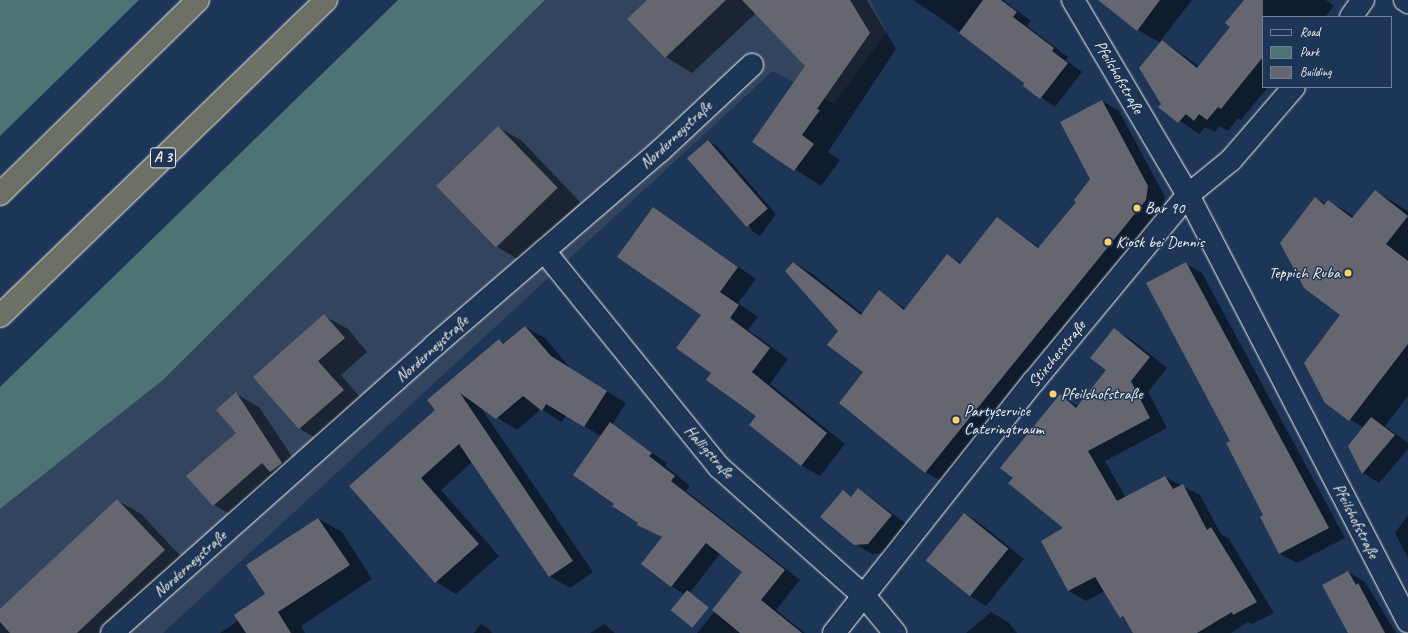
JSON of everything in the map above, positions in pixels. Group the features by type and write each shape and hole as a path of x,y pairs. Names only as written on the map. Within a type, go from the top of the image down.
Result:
{"highway":[{"path":"0,194 198,0"},
{"name":"A 3","path":"0,316 326,0"}],"street":[{"name":"Pfeilshofstraße","path":"1074,0 1188,195 1408,622"},
{"path":"1352,16 1364,0"},
{"name":"Norderneystraße","path":"112,633 435,346 660,152 752,65"},
{"name":"Stixchesstraße","path":"834,633 865,597 1034,382 1188,195 1232,160 1293,88"},
{"name":"Halligstraße","path":"544,251 719,467 865,597 895,633"}],"shaded area":[{"path":"545,0 870,0 887,32 834,104 773,71 163,633 0,633 0,509 163,380"}],"green space":[{"path":"0,0 139,0 0,136"},
{"path":"398,0 545,0 163,380 0,509 0,387"}],"building":[{"path":"647,0 726,0 665,58 627,19"},
{"path":"742,0 850,0 870,33 817,109 820,110 802,135 814,144 794,171 752,142 805,66"},
{"path":"983,0 1001,0 1017,12 1013,17 1054,48 1052,51 1068,63 1040,99 1023,86 1024,83 959,33"},
{"path":"1098,0 1160,0 1137,31"},
{"path":"1244,0 1263,0 1262,58 1221,109 1218,107 1207,120 1199,114 1194,121 1186,114 1178,123 1158,107 1161,104 1139,68 1162,40 1197,68 1230,27 1225,23"},
{"path":"1102,100 1148,186 1146,200 925,473 839,403 863,372 827,345 838,331 785,271 793,262 861,315 879,290 904,310 947,254 960,264 997,217 1038,248 1076,202 1074,200 1090,179 1060,122"},
{"path":"498,126 558,188 496,248 436,186"},
{"path":"708,140 768,209 747,227 687,158"},
{"path":"1375,190 1408,216 1386,244 1408,261 1408,344 1349,421 1325,403 1304,363 1340,315 1304,288 1280,243 1315,197 1324,205 1328,200 1352,218"},
{"path":"653,207 738,267 720,292 739,305 730,318 770,348 752,372 827,433 801,466 749,425 756,416 706,380 711,373 676,348 701,315 617,257"},
{"path":"1186,262 1329,528 1279,554 1260,517 1263,515 1226,443 1230,441 1146,283"},
{"path":"324,314 345,338 318,361 344,390 299,429 253,377"},
{"path":"525,326 551,356 607,391 584,427 546,404 542,411 523,396 496,419 460,393 573,561 549,577 459,444 421,478 479,544 435,583 349,486 435,410 427,400 499,339 503,344"},
{"path":"1114,328 1150,357 1131,381 1150,418 1088,451 1117,501 1165,476 1173,489 1183,484 1207,530 1211,527 1257,602 1233,615 1232,612 1197,633 1133,633 1123,616 1120,618 1095,577 1068,591 1041,541 1063,528 1008,483 1013,478 1000,468 1060,394 1076,408 1106,370 1090,358"},
{"path":"236,392 282,463 270,472 262,463 213,506 186,476 236,433 216,410"},
{"path":"1371,417 1395,435 1362,474 1348,446"},
{"path":"610,422 652,453 649,456 675,476 671,481 785,570 761,600 802,633 740,633 712,610 742,572 706,543 671,587 641,564 662,537 637,525 638,523 612,506 614,504 573,475"},
{"path":"858,488 892,515 868,544 854,545 820,517 843,490 851,497"},
{"path":"117,499 165,550 77,633 10,633 0,622 0,609"},
{"path":"964,513 1008,549 970,596 926,560"},
{"path":"318,518 350,565 278,612 291,633 246,633 234,615 265,594 246,565"},
{"path":"1348,571 1356,585 1358,583 1385,633 1348,633 1322,585"},
{"path":"687,590 709,608 692,628 671,610"}],"place":[{"name":"Bar 90","path":"1137,208"},
{"name":"Kiosk bei Dennis","path":"1108,242"},
{"name":"Teppich Ruba","path":"1348,273"},
{"name":"Pfeilshofstraße","path":"1053,394"},
{"name":"Partyservice Cateringtraum","path":"956,420"}]}
